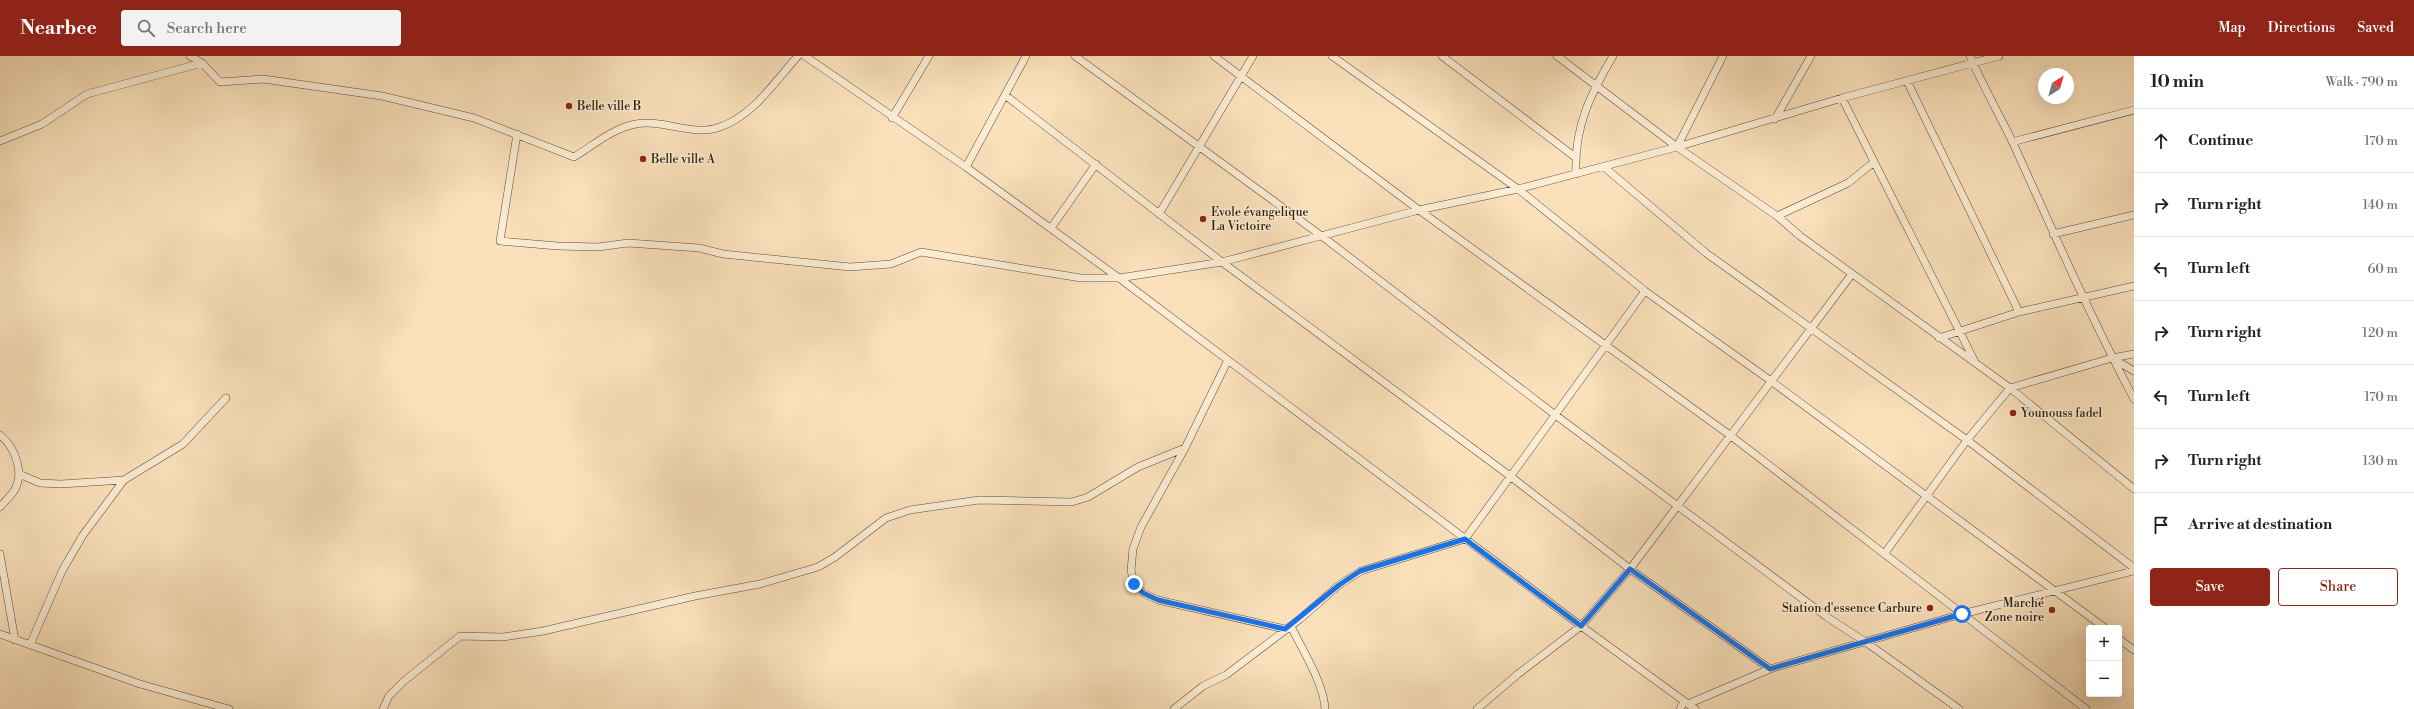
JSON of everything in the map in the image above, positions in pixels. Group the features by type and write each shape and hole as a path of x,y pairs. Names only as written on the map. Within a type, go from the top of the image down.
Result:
{"street":[{"path":"190,56 202,63 220,82 263,79 382,96 474,118 574,157 622,128 636,124 658,123 706,130 720,128 742,116 798,56"},
{"path":"805,56 892,118 966,167 1051,228 1581,626 1695,709"},
{"path":"892,118 929,56"},
{"path":"966,167 1026,56"},
{"path":"1075,56 1198,147 1323,236 1554,414 1827,617 1867,643 1959,709"},
{"path":"1214,56 1419,210 1606,347 1731,436 2086,709"},
{"path":"1159,214 1253,56"},
{"path":"1332,56 1518,189 1645,291 1771,381 2101,625"},
{"path":"1442,56 1575,156"},
{"path":"1557,56 1677,147 1777,216 1800,236 2010,388 2134,489"},
{"path":"1576,174 1575,156 1581,118 1596,86 1613,56"},
{"path":"1677,147 1723,56"},
{"path":"1775,119 1811,56"},
{"path":"1970,56 2012,142 2053,234 2086,298 2112,358 2134,399"},
{"path":"517,134 500,240 558,246 598,247 628,244 699,248 723,254 850,267 890,264 921,252 1081,278 1119,278 1222,262 1419,210 1518,189 1677,147 1842,98 1999,56"},
{"path":"0,141 42,124 87,94 202,63"},
{"path":"1907,81 2019,312"},
{"path":"1005,95 1222,262 1510,476 1630,569 1770,669"},
{"path":"1842,98 1960,330 1974,361"},
{"path":"2012,142 2134,110"},
{"path":"1777,216 1848,184 1874,162"},
{"path":"1051,228 1096,164"},
{"path":"1604,167 1706,254 1967,440 2134,570"},
{"path":"2053,234 2134,216"},
{"path":"1477,709 1518,674 1581,626 1630,569 1852,274"},
{"path":"1939,338 2019,312 2134,286"},
{"path":"1174,709 1202,686 1226,676 1339,585 1360,571 1465,539 1554,414 1606,347 1645,291"},
{"path":"1885,553 1967,440 2010,388 2112,358 2134,354"},
{"path":"2112,358 2134,371"},
{"path":"1228,360 1185,448 1141,527 1133,549 1131,570 1134,584 1143,593 1158,600 1288,627"},
{"path":"30,645 62,571 83,535 124,480 183,444 226,398"},
{"path":"0,435 13,450 19,474 15,489 0,507"},
{"path":"383,709 389,696 404,681 460,636 503,637 543,631 695,596 760,584 818,567 835,557 886,518 910,510 979,500 1072,502 1088,497 1138,467 1185,448"},
{"path":"19,474 40,483 61,484 124,480"},
{"path":"0,554 15,640"},
{"path":"1680,709 1686,702 1770,669 1867,643 1962,614 2134,570"},
{"path":"1288,627 1318,683 1325,709"},
{"path":"0,634 140,684 229,709"},
{"path":"2122,640 2134,650"}],"place":[{"name":"Belle ville B","path":"569,106"},
{"name":"Belle ville A","path":"643,159"},
{"name":"Evole évangelique La Victoire","path":"1203,219"},
{"name":"Younouss fadel","path":"2013,413"},
{"name":"Station d'essence Carbure","path":"1930,608"},
{"name":"Marché Zone noire","path":"2052,610"}],"route":[{"path":"1134,584 1143,593 1158,600 1285,629 1348,578 1360,571 1465,539 1581,626 1630,569 1770,669 1867,643 1962,614"}]}
